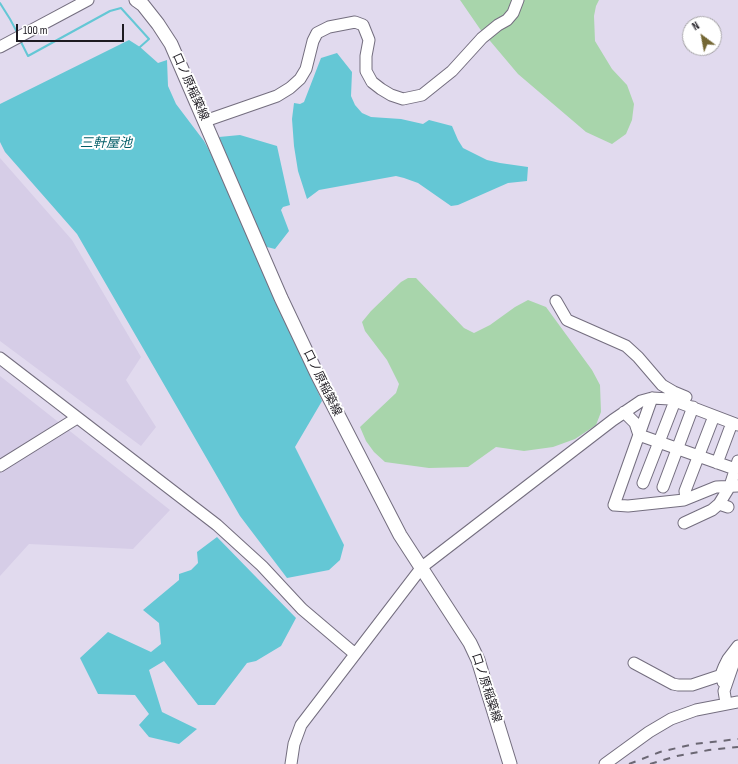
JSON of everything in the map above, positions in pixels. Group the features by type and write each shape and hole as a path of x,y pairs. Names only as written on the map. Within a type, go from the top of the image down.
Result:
{"main road":[{"name":"口ノ原稲築線","path":"136,0 143,5 171,44 281,298 317,374 400,535 470,643 478,660 510,764"}],"street":[{"path":"0,47 88,0"},
{"path":"205,121 277,96 290,88 300,80 306,69 313,41 317,33 329,26 355,22 363,25 369,40 366,56 366,71 372,82 390,95 403,98 422,95 452,71 482,38 498,25 507,20 513,13 518,0"},
{"path":"556,301 567,320 626,346 638,357 662,385 674,392 705,405 709,409 711,415 685,491 686,499"},
{"path":"0,358 216,525 262,566 302,609 355,654"},
{"path":"652,398 614,505 628,506 686,499 716,487 734,486"},
{"path":"291,764 294,744 301,725 422,567 624,412 641,400 652,398 670,398 735,424 717,463"},
{"path":"643,483 675,401"},
{"path":"663,487 693,407"},
{"path":"624,412 635,423 639,435"},
{"path":"0,466 77,418"},
{"path":"639,435 717,463 737,465 734,486 724,506 712,510 684,524"},
{"path":"726,703 722,675 728,659 738,646"},
{"path":"724,691 734,662 738,656"},
{"path":"634,663 673,684 678,685 692,685 722,675"},
{"path":"605,764 649,732 671,719 696,710 726,703 738,702"}],"shaded area":[{"path":"0,158 72,240 141,357 126,380 156,427 141,446 0,341"},
{"path":"0,376 170,510 133,549 29,544 0,576"}],"green space":[{"path":"460,0 599,0 594,16 595,41 612,69 627,85 634,104 632,120 626,134 612,144 586,132 518,74 480,29"},
{"path":"408,278 416,278 464,328 474,333 490,325 515,307 528,300 546,307 592,370 600,385 601,412 596,425 575,439 553,447 524,451 496,447 468,467 429,468 385,462 374,452 366,441 360,427 396,393 399,384 387,360 365,331 362,322 371,311 401,282"}],"water":[{"name":"三軒屋池","path":"129,40 140,47 158,63 167,60 168,86 176,104 204,141 210,152 322,401 295,447 344,545 340,560 329,570 287,578 240,516 77,234 5,152 0,142 0,104"},
{"path":"337,53 352,72 351,96 355,105 362,113 371,117 401,119 423,124 429,120 452,126 463,148 487,160 528,167 527,181 508,183 458,205 451,206 418,183 396,176 319,190 307,199 298,171 294,146 292,119 294,103 300,104 304,102 321,58"},
{"path":"240,135 277,146 290,205 283,207 281,210 289,231 275,249 267,247 263,243 219,137"},
{"path":"217,537 296,618 281,646 256,661 247,663 215,705 198,705 164,661 149,670 162,712 197,729 179,744 149,737 139,725 149,714 135,695 98,694 80,658 108,632 151,652 161,644 159,623 143,610 179,580 179,574 191,570 198,563 197,552"}],"waterway":[{"path":"0,3 18,34"},
{"path":"20,40 28,56 110,11 121,8 149,39 140,47"}],"railway":[{"path":"629,764 660,752 694,744 738,739"},
{"path":"650,764 677,756 709,750 738,747"}]}
